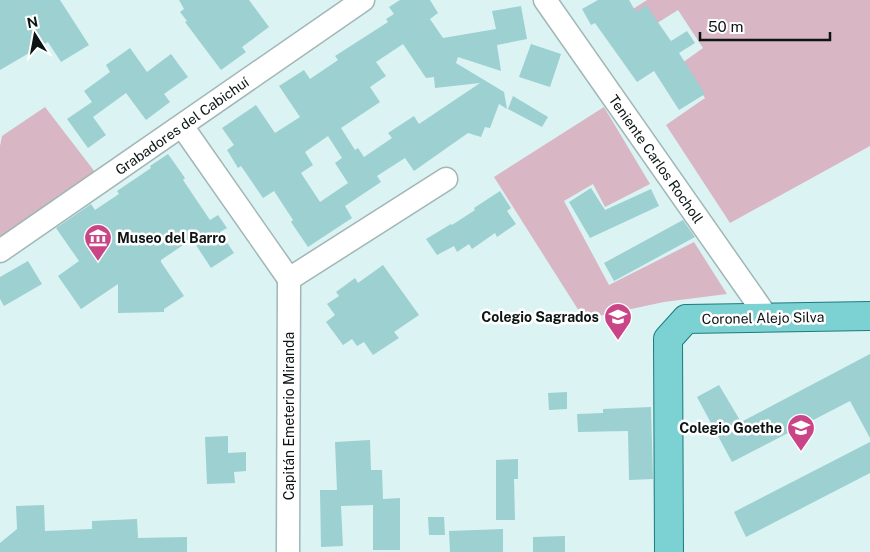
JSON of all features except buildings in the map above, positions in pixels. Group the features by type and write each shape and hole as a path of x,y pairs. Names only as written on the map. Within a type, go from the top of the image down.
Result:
{"main road":[{"name":"Coronel Alejo Silva","path":"669,552 668,339 686,319 870,316"}],"street":[{"name":"Grabadores del Cabichuí","path":"0,251 363,0"},
{"name":"Teniente Carlos Rocholl","path":"545,0 768,318"},
{"path":"182,126 289,279 446,179"},
{"name":"Capitán Emeterio Miranda","path":"288,552 289,279"}],"shaded area":[{"path":"647,0 870,0 870,146 730,223 666,125 705,98 682,63 703,48 678,10 635,37 622,16"},
{"path":"45,107 95,172 0,237 0,146 2,136"},
{"path":"604,107 650,184 605,207 593,184 564,201 609,285 694,242 727,294 664,302 584,319 494,177"}],"place":[{"name":"Museo del Barro","path":"98,262"},
{"name":"Colegio Sagrados","path":"618,341"},
{"name":"Colegio Goethe","path":"801,452"}]}
